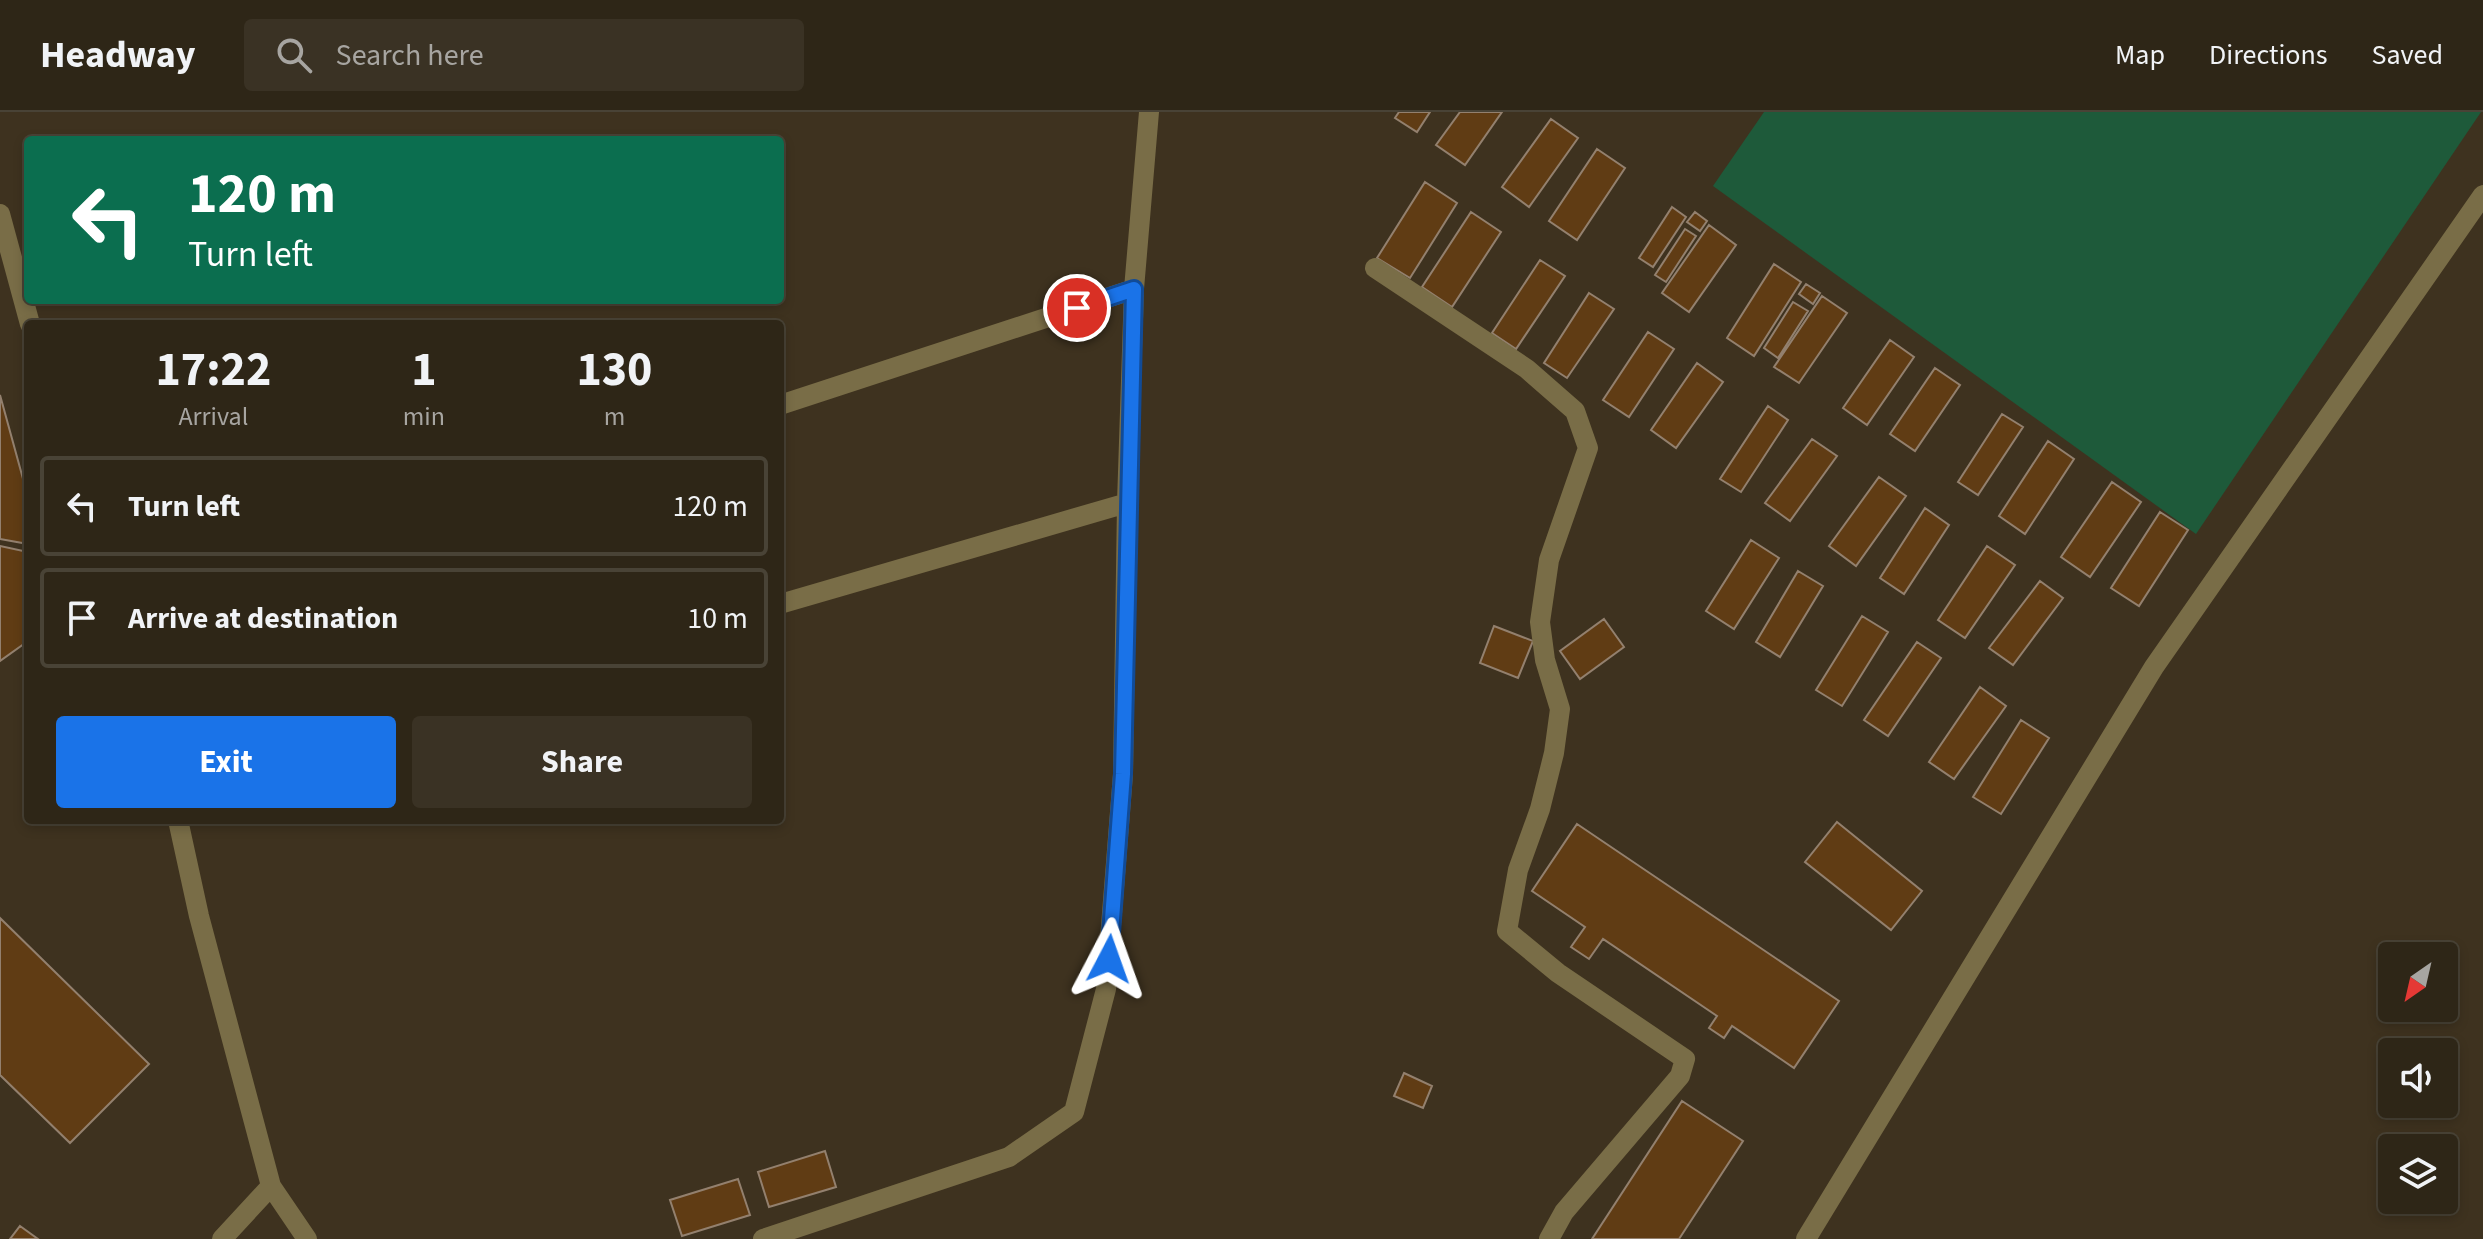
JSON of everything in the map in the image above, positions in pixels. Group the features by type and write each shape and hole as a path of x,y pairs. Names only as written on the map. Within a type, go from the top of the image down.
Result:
{"street":[{"path":"763,1239 1009,1157 1074,1112 1106,989 1123,774 1134,289 1149,112"},
{"path":"1806,1239 2154,667 2483,195"},
{"path":"0,214 24,302"},
{"path":"1375,268 1527,369 1575,411 1588,448 1549,560 1540,622 1545,660 1560,709 1554,753 1540,809 1518,870 1507,931 1558,973 1685,1059 1680,1076 1564,1212 1549,1239"},
{"path":"784,404 1134,289"},
{"path":"784,603 1127,503"},
{"path":"179,824 199,916 271,1186 307,1239"},
{"path":"222,1239 271,1186"}],"green space":[{"path":"1764,112 2481,112 2196,534 1713,186"}],"building":[{"path":"1399,112 1430,112 1417,132 1395,118"},
{"path":"1460,112 1502,112 1465,165 1436,145"},
{"path":"1551,119 1578,138 1529,207 1502,187"},
{"path":"1597,149 1625,168 1577,240 1549,221"},
{"path":"1425,182 1457,203 1410,278 1377,258"},
{"path":"1672,207 1686,217 1653,267 1639,258"},
{"path":"1471,212 1501,232 1452,307 1422,287"},
{"path":"1695,212 1707,221 1700,231 1687,222"},
{"path":"1709,225 1736,245 1689,312 1662,293"},
{"path":"1685,229 1696,236 1666,282 1655,275"},
{"path":"1540,260 1565,276 1516,349 1492,333"},
{"path":"1774,264 1801,282 1754,356 1727,338"},
{"path":"1806,284 1820,293 1813,304 1799,294"},
{"path":"1589,293 1614,309 1567,378 1544,363"},
{"path":"1822,296 1847,313 1799,383 1774,367"},
{"path":"1793,302 1808,311 1778,358 1764,348"},
{"path":"1648,332 1674,349 1629,417 1603,400"},
{"path":"1890,340 1914,357 1867,425 1843,408"},
{"path":"1697,363 1723,382 1676,448 1651,430"},
{"path":"1935,368 1960,385 1915,451 1890,434"},
{"path":"0,395 24,482 24,543 0,539"},
{"path":"1768,406 1788,420 1741,492 1720,479"},
{"path":"2002,414 2023,427 1978,495 1958,482"},
{"path":"1812,439 1837,456 1790,521 1765,503"},
{"path":"2048,441 2074,459 2025,534 1999,516"},
{"path":"1879,477 1906,496 1856,566 1829,546"},
{"path":"2112,482 2141,502 2090,577 2061,557"},
{"path":"1925,508 1949,525 1904,594 1880,578"},
{"path":"2160,512 2188,530 2139,606 2111,588"},
{"path":"1751,540 1779,558 1734,629 1706,611"},
{"path":"0,546 24,551 24,644 0,661"},
{"path":"1987,546 2015,565 1965,638 1938,620"},
{"path":"1798,571 1823,586 1780,657 1756,642"},
{"path":"2040,581 2063,598 2013,665 1989,648"},
{"path":"1862,616 1888,632 1842,706 1816,690"},
{"path":"1604,619 1624,647 1580,679 1560,651"},
{"path":"1494,626 1533,641 1518,678 1480,663"},
{"path":"1917,642 1941,658 1888,736 1864,720"},
{"path":"1980,687 2006,706 1954,779 1929,762"},
{"path":"2021,720 2049,738 2001,814 1973,797"},
{"path":"1837,822 1922,891 1891,930 1805,862"},
{"path":"1577,824 1839,1001 1794,1068 1732,1026 1724,1038 1709,1028 1717,1016 1603,939 1589,959 1571,947 1585,927 1532,891"},
{"path":"0,918 149,1064 70,1143 0,1075"},
{"path":"1404,1073 1432,1086 1423,1108 1394,1096"},
{"path":"1682,1101 1743,1141 1679,1239 1592,1239"},
{"path":"825,1151 836,1187 769,1207 758,1172"},
{"path":"738,1179 750,1215 682,1236 670,1200"},
{"path":"20,1226 38,1239 10,1239"}],"route":[{"path":"1077,308 1134,289 1123,774 1109,959"}]}
